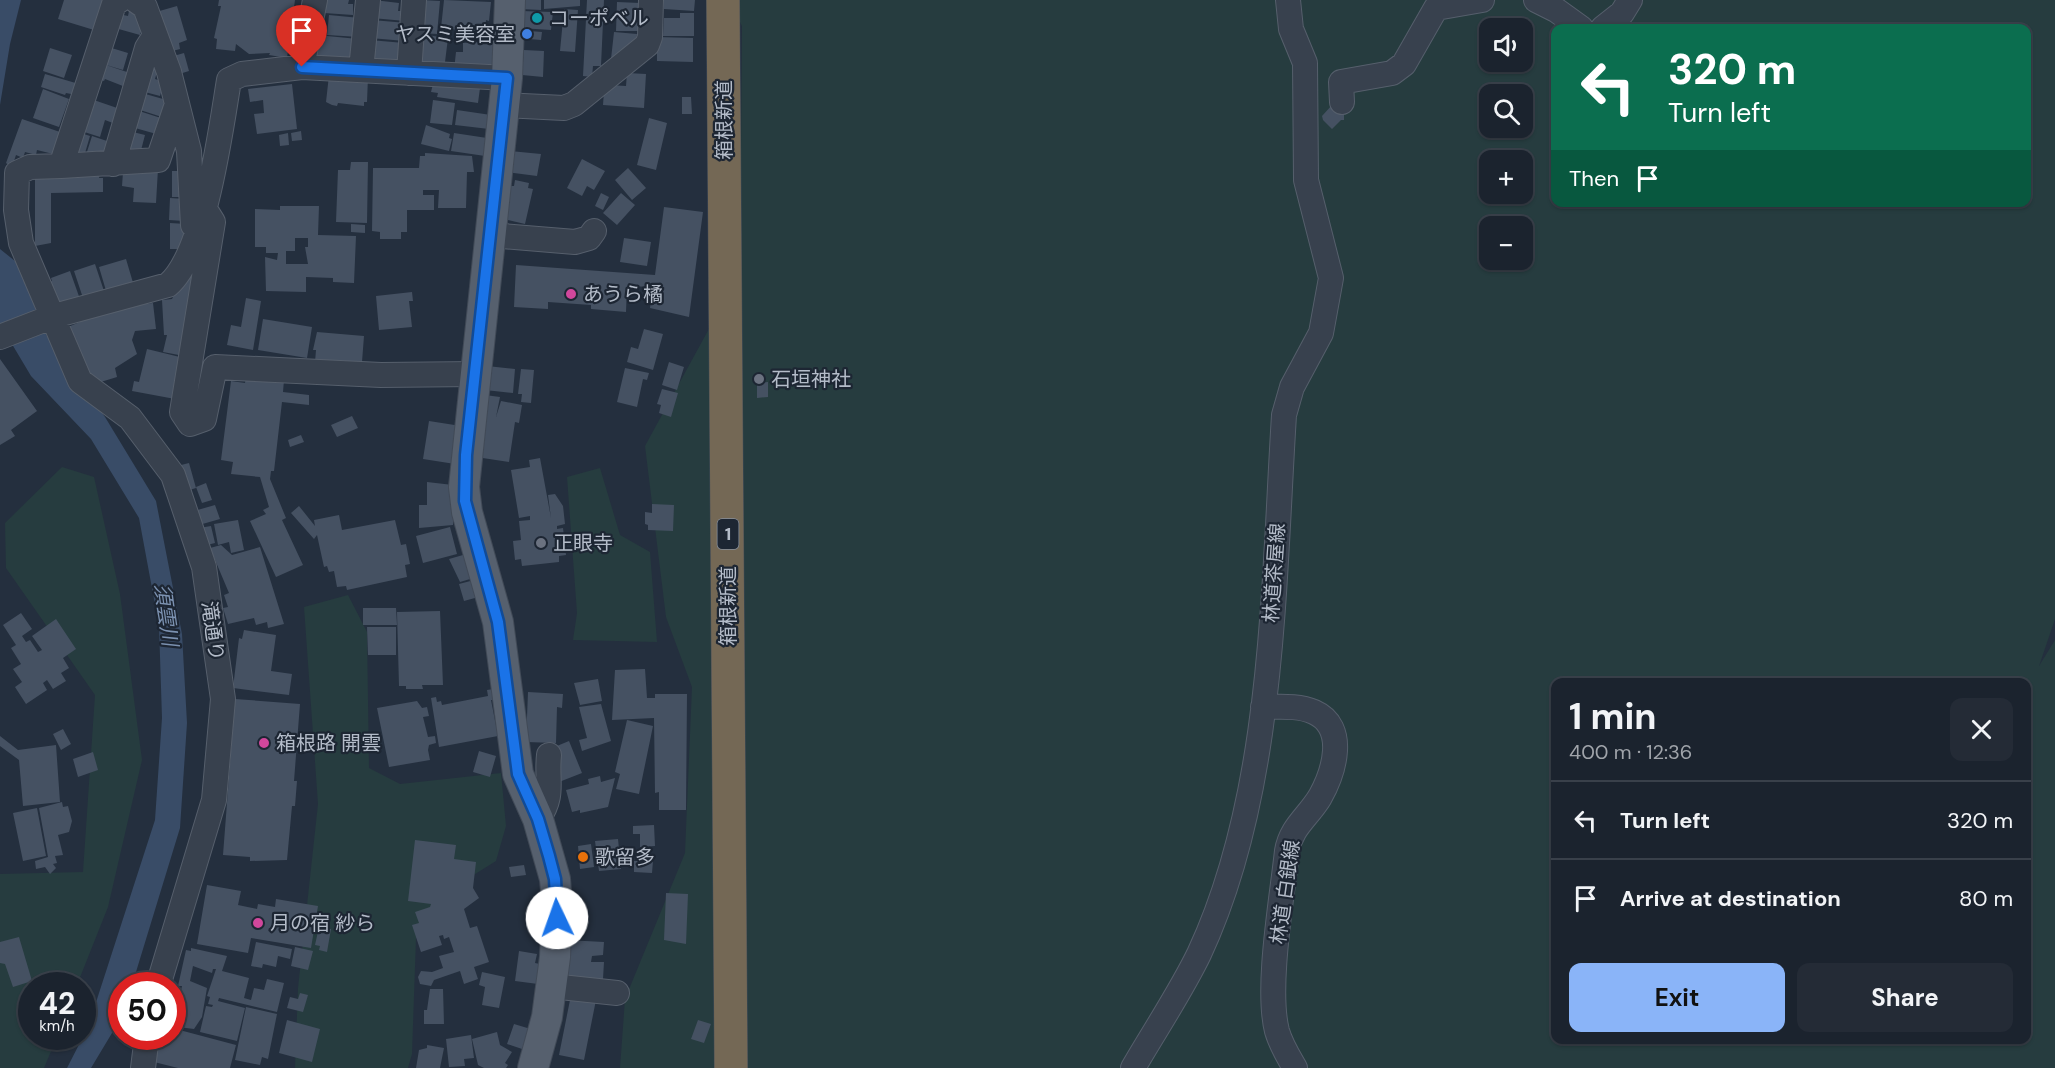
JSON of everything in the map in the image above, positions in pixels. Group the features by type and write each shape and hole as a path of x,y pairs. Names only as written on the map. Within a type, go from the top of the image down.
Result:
{"highway":[{"name":"箱根新道","path":"723,0 731,1068"}],"main road":[{"path":"510,0 505,92 464,475 465,501 498,622 518,774 538,819 551,863 557,904 551,986 545,1027 533,1068"}],"street":[{"path":"120,0 114,4 61,166 158,160 177,104"},
{"path":"135,0 145,7 154,37 169,72 189,151 193,239"},
{"path":"302,67 315,0"},
{"path":"361,70 368,0"},
{"path":"409,73 414,0"},
{"path":"0,337 54,316 168,285 179,272 205,209 229,80 242,74 302,67 409,73 505,92 552,110 574,104 646,45 650,37 651,0"},
{"name":"林道茶屋線","path":"1133,1068 1199,954 1234,859 1257,760 1263,707 1284,416 1292,387 1321,333 1331,278 1306,180 1305,63 1291,29 1288,0"},
{"path":"1342,102 1341,82 1392,73 1404,64 1437,8 1482,0"},
{"path":"1536,0 1556,10 1575,24"},
{"path":"1608,24 1622,13 1630,0"},
{"path":"113,164 147,48 154,37"},
{"name":"滝通り","path":"61,166 23,168 17,173 16,210 21,243 80,381 130,418 173,476 204,567 223,699 214,800 162,972"},
{"path":"205,209 213,222 182,412 190,424 204,418 215,368 381,375 475,374"},
{"path":"490,235 576,242 589,238 594,231"},
{"name":"林道 白銀線","path":"1263,707 1302,708 1316,712 1327,721 1335,734 1335,753 1330,775 1315,805 1290,837 1287,852 1274,995 1276,1028 1283,1047 1295,1068"},
{"path":"538,819 546,808 551,790 549,755"},
{"path":"551,986 617,993"},
{"path":"143,1068 145,1050"}],"green space":[{"path":"729,0 1279,0 1278,17 1297,38 1292,0 2055,0 2055,619 2039,666 2055,640 2055,1068 620,1068 625,999 685,853 692,687 666,617 645,446 740,272 742,26"},
{"path":"62,467 94,477 120,594 142,760 108,907 82,972 18,972 18,1050 52,1050 44,1068 0,1068 0,874 83,872 95,695 6,568 5,523"},
{"path":"600,468 620,535 650,552 657,642 573,640 577,613 567,477"},
{"path":"348,595 367,632 369,768 400,784 501,773 506,826 496,861 440,896 416,938 412,1054 408,1068 295,1068 298,988 318,804 304,607"}],"water":[{"path":"0,0 21,0 10,44 0,105"},
{"name":"須雲川","path":"0,249 20,265 42,328 105,417 156,501 182,634 187,723 180,828 136,972 108,972 108,1040 91,1068 67,1068 76,1050 96,1050 96,1002 155,820 162,718 159,626 139,518 91,439 31,376 0,324"}],"building":[{"path":"64,0 103,0 94,30 58,19"},
{"path":"219,0 295,0 287,58 269,55 270,53 249,54 236,44 235,51 216,49 217,39 214,38 221,6 218,6"},
{"path":"323,0 349,0 348,4 353,4 353,15 324,13"},
{"path":"374,0 399,3 398,11 406,11 405,21 372,18"},
{"path":"421,0 440,1 437,34 421,33"},
{"path":"444,0 491,2 485,32 474,31 473,42 460,40 461,30 441,28"},
{"path":"521,0 541,0 541,10 520,9"},
{"path":"544,0 580,0 580,6 544,9"},
{"path":"587,0 604,0 601,66 593,66 592,77 583,76"},
{"path":"664,0 695,0 694,11 664,9"},
{"path":"617,2 640,3 639,31 616,31"},
{"path":"177,6 187,40 179,43 180,49 169,52 156,12"},
{"path":"564,9 578,10 575,52 560,51"},
{"path":"129,11 141,14 138,26 142,27 140,35 115,28 119,14 128,16"},
{"name":"コーポベル","path":"521,11 553,12 551,30 520,28"},
{"path":"680,13 694,13 694,36 663,36 664,18 680,18"},
{"path":"329,15 360,18 359,37 327,35"},
{"path":"372,20 407,23 405,41 370,38"},
{"path":"518,30 542,32 541,40 517,38"},
{"path":"614,32 637,34 636,43 631,43 630,50 611,59"},
{"path":"419,34 448,38 444,70 415,67"},
{"path":"317,35 358,39 356,60 315,56"},
{"path":"657,37 693,38 693,62 657,61"},
{"path":"370,40 404,43 402,64 368,61"},
{"path":"463,43 499,45 496,73 454,70 456,52 463,52"},
{"path":"105,46 128,53 123,70 103,64 133,74 128,88 105,79 104,81 94,78"},
{"path":"50,48 72,55 64,78 43,71"},
{"path":"524,50 544,51 543,77 522,75"},
{"path":"184,53 189,71 176,75 170,57"},
{"path":"149,63 159,65 155,79 164,82 160,96 141,91"},
{"path":"627,73 646,74 644,108 603,105 604,91 609,85 626,86"},
{"path":"45,74 79,84 76,95 66,93 65,95 41,87"},
{"path":"329,75 368,77 367,102 364,102 364,106 338,103 337,106 326,102"},
{"path":"292,84 297,129 257,134 254,114 264,113 263,100 250,102 248,89"},
{"path":"433,84 480,88 478,103 437,97 438,93 431,92"},
{"path":"43,89 69,99 59,127 33,118"},
{"path":"142,93 170,101 165,118 137,109"},
{"path":"682,97 691,97 692,114 682,114"},
{"path":"88,98 123,110 118,125 105,120 100,137 78,130 83,114 91,116 83,113"},
{"path":"433,100 455,103 452,125 430,123"},
{"path":"1332,105 1344,114 1344,120 1332,129 1322,116"},
{"path":"136,110 164,119 160,135 135,128 133,132 145,135 139,158 119,158"},
{"path":"457,110 491,115 489,129 455,125"},
{"path":"649,118 667,123 656,170 637,165"},
{"path":"22,119 60,132 53,154 37,150 36,155 25,152 23,158 16,155 14,161 16,163 12,168 6,163"},
{"path":"426,125 450,134 449,138 452,139 449,151 421,144"},
{"path":"301,131 302,140 292,141 291,133"},
{"path":"78,132 90,136 83,160 69,158"},
{"path":"288,133 289,145 280,146 279,135"},
{"path":"454,133 487,138 485,156 451,151"},
{"path":"92,136 113,143 108,159 85,158"},
{"path":"510,151 541,154 537,176 506,172"},
{"path":"425,153 472,156 474,172 467,172 466,208 438,208 439,190 423,190 423,195 434,195 434,210 407,210 407,232 401,232 401,239 380,239 380,232 372,231 373,168 419,168 420,156 425,156"},
{"path":"582,159 605,171 594,190 587,186 582,196 567,188"},
{"path":"351,162 368,162 367,223 336,222 338,170 350,170"},
{"path":"628,168 646,188 632,200 615,180"},
{"path":"158,169 156,203 133,202 134,188 122,186 123,172"},
{"path":"172,171 185,171 185,197 172,197"},
{"path":"100,173 99,178 103,178 103,192 51,193 51,243 35,246 35,174"},
{"path":"515,180 529,183 528,188 533,189 525,224 508,220 507,225 497,223 510,186 514,186"},
{"path":"601,193 609,197 603,210 595,206"},
{"path":"621,193 635,205 617,225 603,213"},
{"path":"170,198 185,199 184,221 169,220"},
{"path":"280,206 319,206 318,235 356,236 354,283 333,282 333,278 306,277 306,292 266,291 265,257 277,260 278,253 266,253 266,247 255,247 255,209 280,210","holes":["295,238 308,238 308,247 305,247 308,264 286,264 286,251 295,251"]},
{"path":"664,207 703,212 689,317 650,308 653,287 627,286 626,312 591,309 591,305 548,302 548,309 514,307 516,265 655,275"},
{"path":"170,223 186,224 182,249 170,249"},
{"path":"351,224 365,225 365,233 351,232"},
{"path":"624,238 651,242 647,266 620,262"},
{"path":"192,258 200,260 184,356 163,352 167,335 164,335 162,300 172,299"},
{"path":"126,259 134,286 107,294 99,267"},
{"path":"95,264 105,294 84,301 74,271"},
{"path":"70,271 81,302 60,310 49,282 52,281 51,278"},
{"path":"412,292 413,301 409,301 412,327 379,330 376,296"},
{"path":"246,298 261,301 253,350 227,345 231,325 241,327"},
{"path":"153,303 156,329 135,331 132,340 137,354 115,368 117,377 91,385 68,327 115,307"},
{"path":"263,319 312,327 307,358 258,350"},
{"path":"644,329 663,334 653,370 627,362 631,347 638,349"},
{"path":"317,332 364,336 362,362 333,360 332,364 315,362 316,350 313,350"},
{"path":"147,349 184,358 175,399 132,391 134,381 139,382"},
{"path":"0,359 37,411 11,430 15,436 0,445"},
{"path":"669,362 684,367 677,390 662,385"},
{"path":"487,366 515,369 513,393 485,390"},
{"path":"625,368 649,373 647,380 643,379 637,407 617,402"},
{"path":"521,369 534,370 531,403 521,402 522,394 518,394"},
{"path":"246,376 284,380 283,392 309,395 309,405 282,402 274,471 271,471 270,479 286,518 282,520 303,565 276,577 250,521 266,514 263,510 269,507 260,477 231,474 233,462 221,460 231,381 245,383"},
{"path":"768,382 768,397 757,398 757,383"},
{"path":"662,389 678,393 671,417 659,413 661,405 657,404"},
{"path":"485,395 500,397 496,417 501,401 522,405 519,423 515,422 509,462 476,457"},
{"path":"352,416 358,428 337,437 331,425"},
{"path":"429,421 461,426 455,464 423,459"},
{"path":"301,435 304,442 290,447 288,440"},
{"path":"540,458 551,518 548,495 555,494 563,506 565,524 557,526 557,529 563,528 566,555 559,556 559,562 522,566 521,559 515,560 513,541 521,540 519,521 530,520 530,516 519,518 511,470 530,467 529,460"},
{"path":"189,463 196,488 186,491 181,465"},
{"path":"427,482 453,485 453,525 419,528 419,505 427,505"},
{"path":"206,483 212,500 202,503 196,487"},
{"path":"652,504 674,505 673,531 648,530 648,525 645,524 645,512 652,513"},
{"path":"215,505 220,519 199,525 194,511"},
{"path":"299,506 315,526 314,520 339,515 342,530 395,520 401,545 406,544 410,564 405,565 407,577 347,590 346,586 337,587 334,571 329,572 327,566 324,567 317,535 314,539 291,513"},
{"path":"238,520 244,550 231,553 229,542 218,545 214,524"},
{"path":"211,526 215,543 203,546 199,528"},
{"path":"450,527 457,554 423,563 416,536"},
{"path":"221,545 232,555 260,547 284,624 268,628 267,622 256,625 254,618 228,624 223,608 228,607 224,595 229,593 210,548"},
{"path":"470,553 477,577 460,582 449,559"},
{"path":"478,579 482,596 464,601 459,584"},
{"path":"363,608 396,608 397,625 363,625"},
{"path":"440,611 443,685 422,685 423,689 406,689 406,686 399,686 397,612"},
{"path":"21,613 32,629 22,636 26,642 30,640 38,652 42,650 32,636 56,619 76,649 63,658 69,668 61,673 66,681 53,689 47,680 43,683 47,690 26,704 15,687 22,682 13,669 21,664 11,648 16,645 3,625"},
{"path":"367,627 396,627 396,655 368,655"},
{"path":"244,630 276,635 271,671 292,674 289,695 233,688 239,638 242,639"},
{"path":"645,669 647,698 655,698 655,694 687,694 686,810 659,810 659,792 655,793 654,718 612,720 615,670"},
{"path":"598,679 602,701 580,705 574,683"},
{"path":"493,689 495,700 491,700 498,736 439,747 431,698 436,697 437,702 441,701 442,705 488,696 487,690"},
{"path":"528,692 563,694 562,708 557,707 556,743 526,742"},
{"name":"箱根路 開雲","path":"235,699 300,704 294,781 297,781 295,806 292,806 287,860 250,861 250,857 223,855"},
{"path":"417,701 422,708 427,707 429,716 423,717 428,737 435,736 436,743 429,745 430,760 389,767 377,708"},
{"path":"601,704 611,741 582,751 579,740 587,738 579,707"},
{"path":"627,720 653,726 639,794 616,789 620,774 615,772"},
{"path":"63,729 71,744 61,750 53,734"},
{"path":"0,736 18,750 56,745 60,802 23,806 19,760 0,746"},
{"path":"569,741 582,773 559,782 552,748"},
{"path":"479,751 496,756 490,777 473,772"},
{"path":"93,752 98,770 78,777 73,759"},
{"path":"600,776 601,782 615,778 608,807 580,813 580,810 572,812 566,790 589,784 588,779"},
{"path":"62,802 63,807 68,806 72,821 69,832 58,835 63,855 55,856 57,863 53,864 56,868 50,874 45,867 36,869 35,861 48,857 39,808"},
{"path":"37,808 46,856 23,861 13,813"},
{"path":"654,825 655,846 640,847 640,834 633,834 633,826"},
{"path":"618,839 621,869 599,871 595,841"},
{"path":"415,840 456,845 454,859 476,862 473,888 479,898 464,909 470,928 477,926 489,962 474,967 478,979 464,984 460,971 434,980 431,986 420,984 418,977 421,971 432,972 443,968 439,956 454,952 449,937 444,939 443,935 439,936 442,945 421,952 412,925 419,923 415,912 430,907 431,904 408,901"},
{"path":"591,844 594,867 580,869 578,846"},
{"path":"634,861 653,861 652,873 634,872"},
{"path":"524,865 526,875 511,877 509,867"},
{"name":"月の宿 紗ら","path":"207,885 241,891 238,905 257,909 258,904 275,907 276,899 318,906 311,948 251,938 248,953 197,944"},
{"path":"666,893 688,894 686,944 664,940"},
{"path":"319,927 331,929 327,952 319,950 320,946 315,945"},
{"path":"19,937 29,972 18,972 18,985 13,987 5,964 0,963 0,942"},
{"path":"566,940 604,942 603,955 592,956 591,962 604,962 603,979 561,979"},
{"path":"256,942 292,949 290,959 278,956 276,967 263,964 262,968 251,966"},
{"path":"295,947 313,951 308,970 291,966"},
{"path":"191,948 227,956 222,971 249,978 244,998 251,1000 254,988 264,990 267,979 284,983 277,1012 219,998 218,1001 245,1008 237,1041 200,1032 206,1006 212,1007 213,1005 208,1004 210,997 207,996 216,969 213,969 212,973 193,966 190,981 207,988 202,1017 194,1029 186,1028 186,972 181,972 186,950 191,951"},
{"path":"519,951 537,954 535,963 540,964 538,984 515,981"},
{"path":"482,972 505,977 499,1008 482,1005 485,987 479,985"},
{"path":"430,989 443,989 444,1024 424,1024 424,1010 427,1010"},
{"path":"300,993 308,995 303,1012 287,1008 290,997 298,999"},
{"path":"571,995 596,1000 584,1060 559,1055"},
{"path":"246,1007 277,1014 268,1059 262,1057 260,1065 235,1060"},
{"path":"287,1020 320,1029 312,1062 279,1053"},
{"path":"698,1020 711,1024 704,1043 691,1039"},
{"path":"514,1024 534,1030 528,1051 507,1044"},
{"path":"186,1032 236,1045 230,1068 178,1068 150,1061 152,1050 186,1050"},
{"path":"497,1032 500,1045 512,1052 505,1063 508,1065 506,1068 484,1068 478,1065 472,1039"},
{"path":"471,1035 474,1058 464,1059 465,1066 449,1067 446,1039"},
{"path":"427,1045 444,1048 440,1068 416,1068 419,1050 427,1048"}],"place":[{"name":"コーポベル","path":"537,18"},
{"name":"ヤスミ美容室","path":"527,34"},
{"name":"あうら橘","path":"571,294"},
{"name":"石垣神社","path":"759,379"},
{"name":"正眼寺","path":"541,543"},
{"name":"箱根路 開雲","path":"264,743"},
{"name":"歌留多","path":"583,857"},
{"name":"月の宿 紗ら","path":"258,923"}],"route":[{"path":"302,67 507,78 464,488 467,512 498,622 511,704 518,774 538,819 549,856 555,879 557,918"}]}
